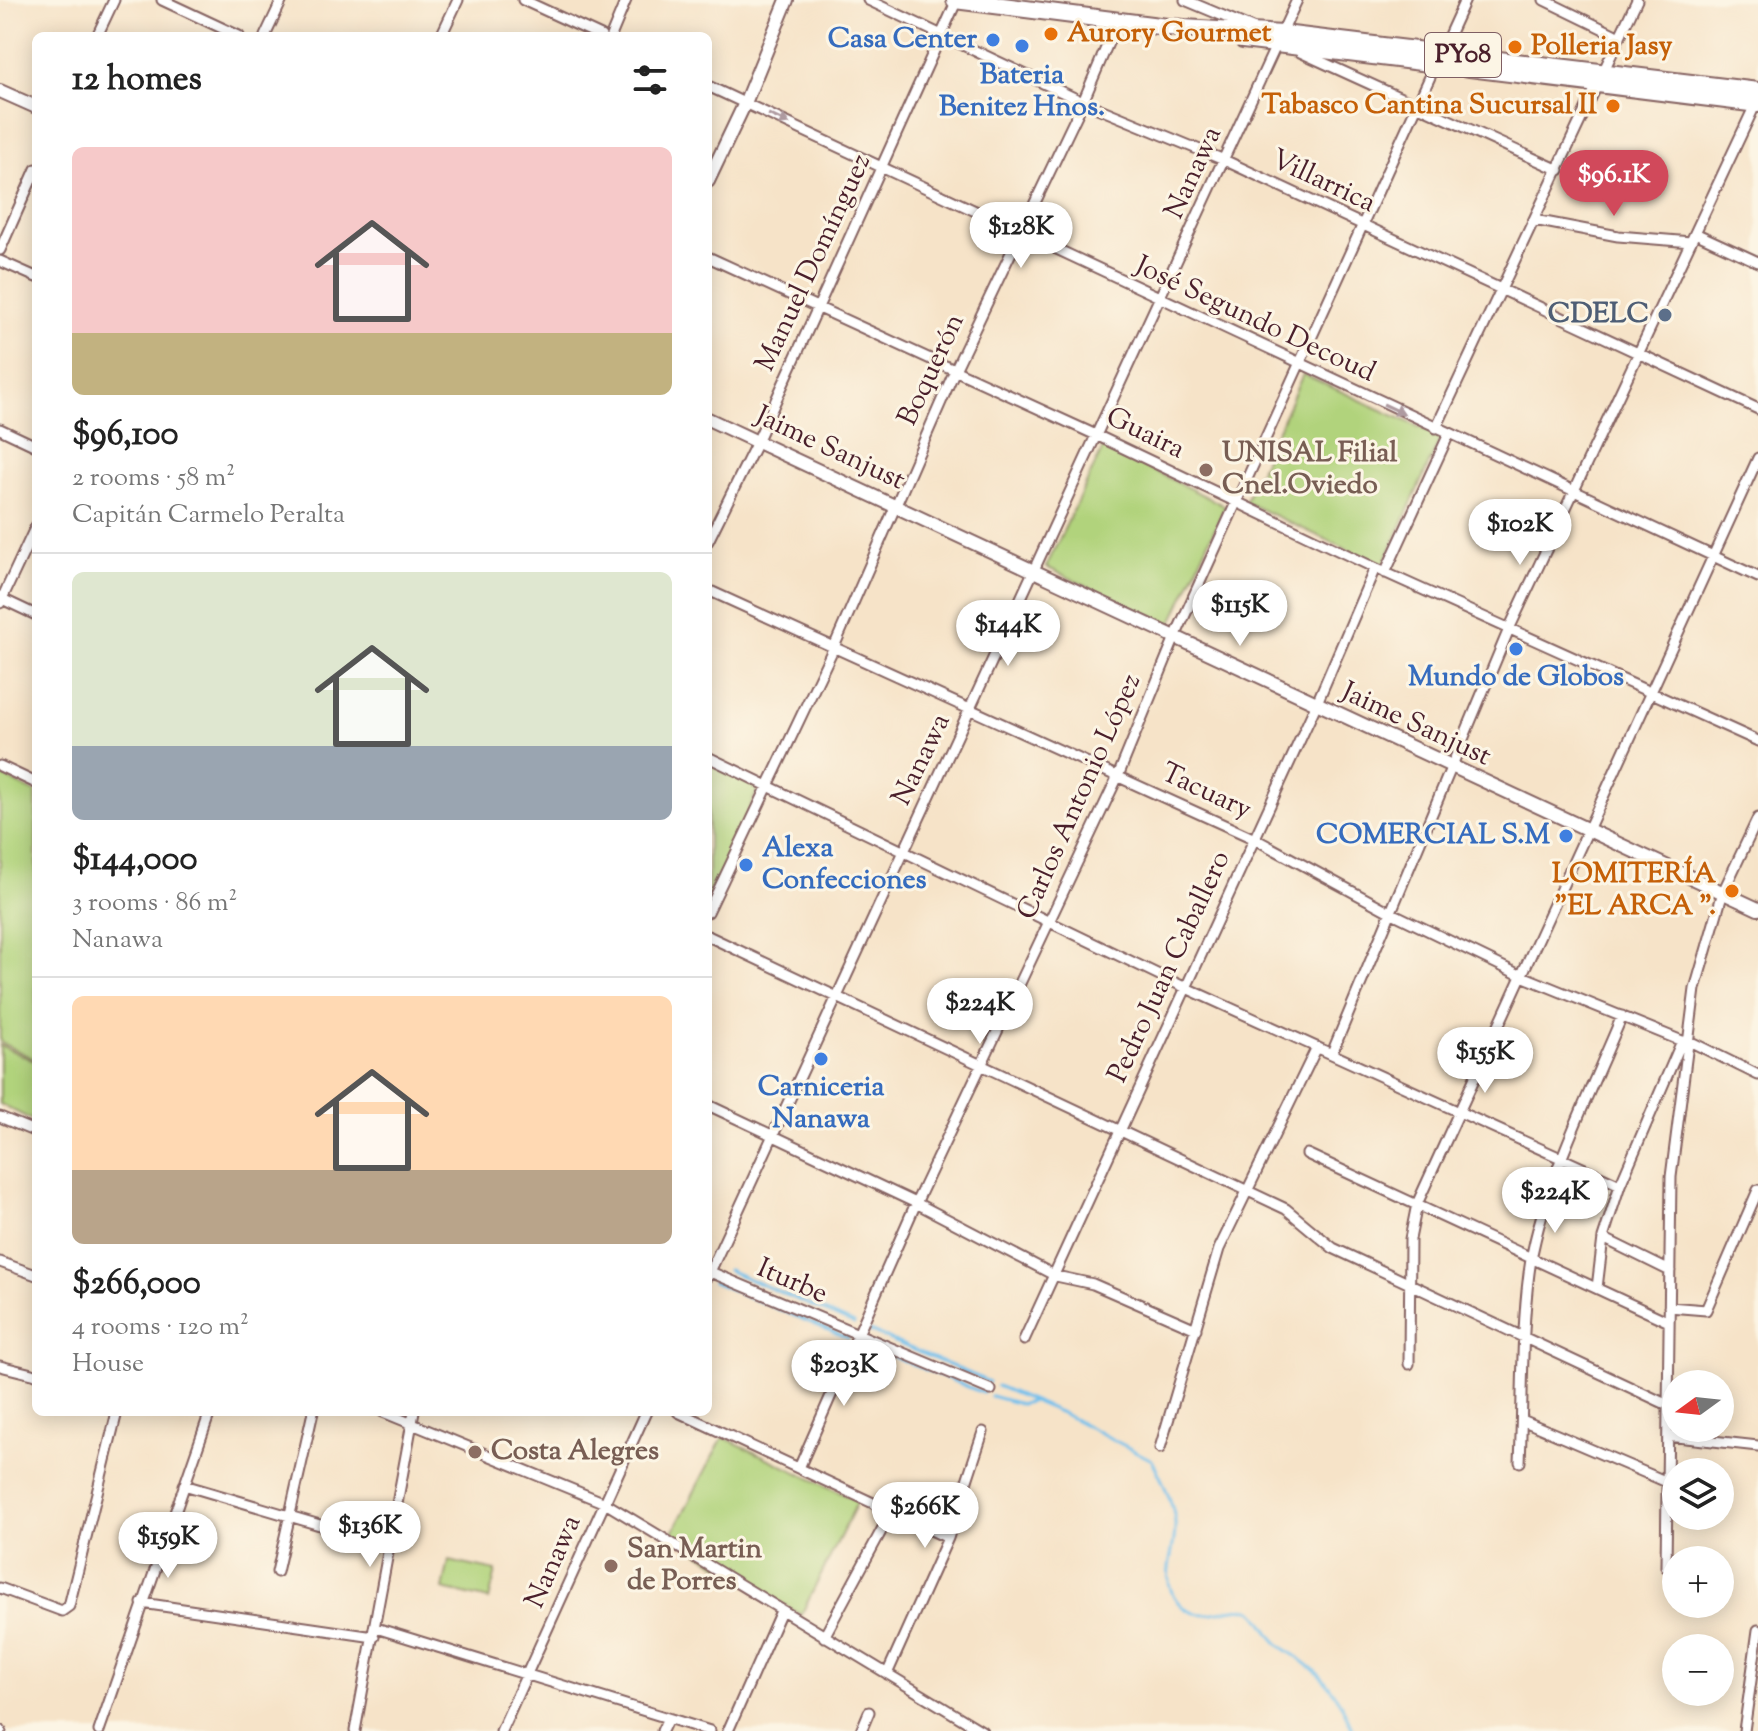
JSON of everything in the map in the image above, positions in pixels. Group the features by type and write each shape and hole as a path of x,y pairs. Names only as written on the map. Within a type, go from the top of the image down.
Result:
{"highway":[{"name":"PY08","path":"956,0 1284,43 1601,78 1758,100"},
{"name":"PY08","path":"1167,27 1262,33 1284,43"}],"main road":[{"path":"712,173 745,103 787,0"},
{"path":"0,91 32,105"},
{"name":"Jaime Sanjust","path":"712,421 1585,831 1758,909"}],"street":[{"path":"99,32 114,0"},
{"path":"162,0 230,32"},
{"path":"267,32 282,0"},
{"path":"443,32 458,0"},
{"path":"523,0 592,32"},
{"path":"613,32 626,0"},
{"name":"Villarrica","path":"868,0 1083,102 1224,160 1758,409"},
{"name":"Manuel Domínguez","path":"712,533 757,442 956,0"},
{"path":"1185,0 1262,33"},
{"name":"Nanawa","path":"712,1266 1224,160 1284,43 1297,0"},
{"name":"Carlos Antonio López","path":"799,1468 980,1064 1118,776 1175,637 1465,0"},
{"path":"1544,0 1620,37"},
{"path":"1436,428 1637,0"},
{"name":"Boquerón","path":"712,903 834,647 955,370 1083,102 1117,22"},
{"path":"1284,43 1559,170"},
{"name":"José Segundo Decoud","path":"712,88 1159,300 1758,577"},
{"path":"1332,1053 1509,629 1758,100"},
{"path":"0,250 32,178"},
{"path":"1534,220 1618,236 1693,237 1758,262"},
{"name":"Guaira","path":"712,259 1096,435 1385,573 1758,741"},
{"path":"0,261 32,275"},
{"path":"0,429 32,444"},
{"path":"1385,573 1449,434"},
{"path":"1409,1364 1410,1239 1417,1204 1648,692 1758,458"},
{"path":"32,534 1,600 32,613"},
{"name":"Pedro Juan Caballero","path":"1024,1340 1316,705 1375,568"},
{"name":"Tacuary","path":"712,592 1255,839 1390,912 1522,976 1686,1041 1758,1075"},
{"path":"712,759 1184,987 1620,1185"},
{"path":"0,766 32,781"},
{"path":"1668,1370 1671,1177 1686,1041 1695,989 1723,892 1758,818"},
{"path":"712,938 1286,1209 1333,1248 1662,1402"},
{"path":"1520,1462 1532,1258 1564,1159 1622,1016"},
{"path":"1597,1288 1603,1238 1620,1185 1686,1041"},
{"path":"1160,1448 1219,1249 1317,1047"},
{"path":"712,1107 916,1203 1056,1276 1093,1284 1196,1329"},
{"path":"0,1117 32,1130"},
{"path":"1307,1154 1669,1322"},
{"path":"1669,1307 1706,1310 1758,1190"},
{"path":"1603,1238 1670,1271"},
{"path":"0,1262 32,1273"},
{"name":"Iturbe","path":"712,1274 991,1390"},
{"path":"0,1366 32,1374"},
{"path":"0,1588 67,1610 116,1416"},
{"path":"99,1731 209,1416"},
{"path":"277,1572 312,1416"},
{"path":"393,1416 605,1503 982,1731"},
{"path":"355,1731 413,1416"},
{"name":"Nanawa","path":"501,1731 643,1416"},
{"path":"687,1416 948,1538"},
{"path":"1522,1420 1662,1480"},
{"path":"887,1674 948,1538 983,1432"},
{"path":"1722,1442 1758,1446"},
{"path":"184,1485 391,1546"},
{"path":"824,1637 892,1511"},
{"path":"142,1603 375,1633 527,1673 710,1731"},
{"path":"728,1731 781,1611"},
{"path":"1744,1731 1758,1630"},
{"path":"861,1731 869,1712"},
{"path":"662,1731 668,1718"}],"green space":[{"path":"1303,374 1441,437 1383,566 1245,502"},
{"path":"1104,446 1225,506 1171,625 1046,567"},
{"path":"712,766 759,787 712,894"},
{"path":"0,775 32,791 32,1058 0,1042"},
{"path":"0,1045 32,1060 32,1120 0,1104"},
{"path":"723,1437 858,1501 801,1615 671,1536"},
{"path":"449,1561 496,1571 489,1600 443,1589"}],"waterway":[{"path":"728,1270 854,1324"},
{"path":"713,1282 848,1338"},
{"path":"867,1330 989,1382"},
{"path":"861,1343 983,1393"},
{"path":"997,1386 1064,1414 1152,1460 1174,1516 1169,1582 1177,1601 1196,1613 1236,1609 1256,1613 1272,1637 1328,1685 1340,1701 1353,1731"},
{"path":"991,1396 1020,1404 1030,1402"}],"place":[{"name":"Aurory Gourmet","path":"1051,34"},
{"name":"Casa Center","path":"993,40"},
{"name":"Bateria Benitez Hnos.","path":"1022,46"},
{"name":"Polleria Jasy","path":"1515,47"},
{"name":"Tabasco Cantina Sucursal II","path":"1613,106"},
{"name":"CDELC","path":"1665,315"},
{"name":"UNISAL Filial Cnel.Oviedo","path":"1206,470"},
{"name":"Mundo de Globos","path":"1516,649"},
{"name":"COMERCIAL S.M","path":"1566,836"},
{"name":"Alexa Confecciones","path":"746,865"},
{"name":"LOMITERÍA \"EL ARCA \".","path":"1732,891"},
{"name":"Carniceria Nanawa","path":"821,1059"},
{"name":"Costa Alegres","path":"475,1452"},
{"name":"San Martin de Porres","path":"611,1566"}]}
